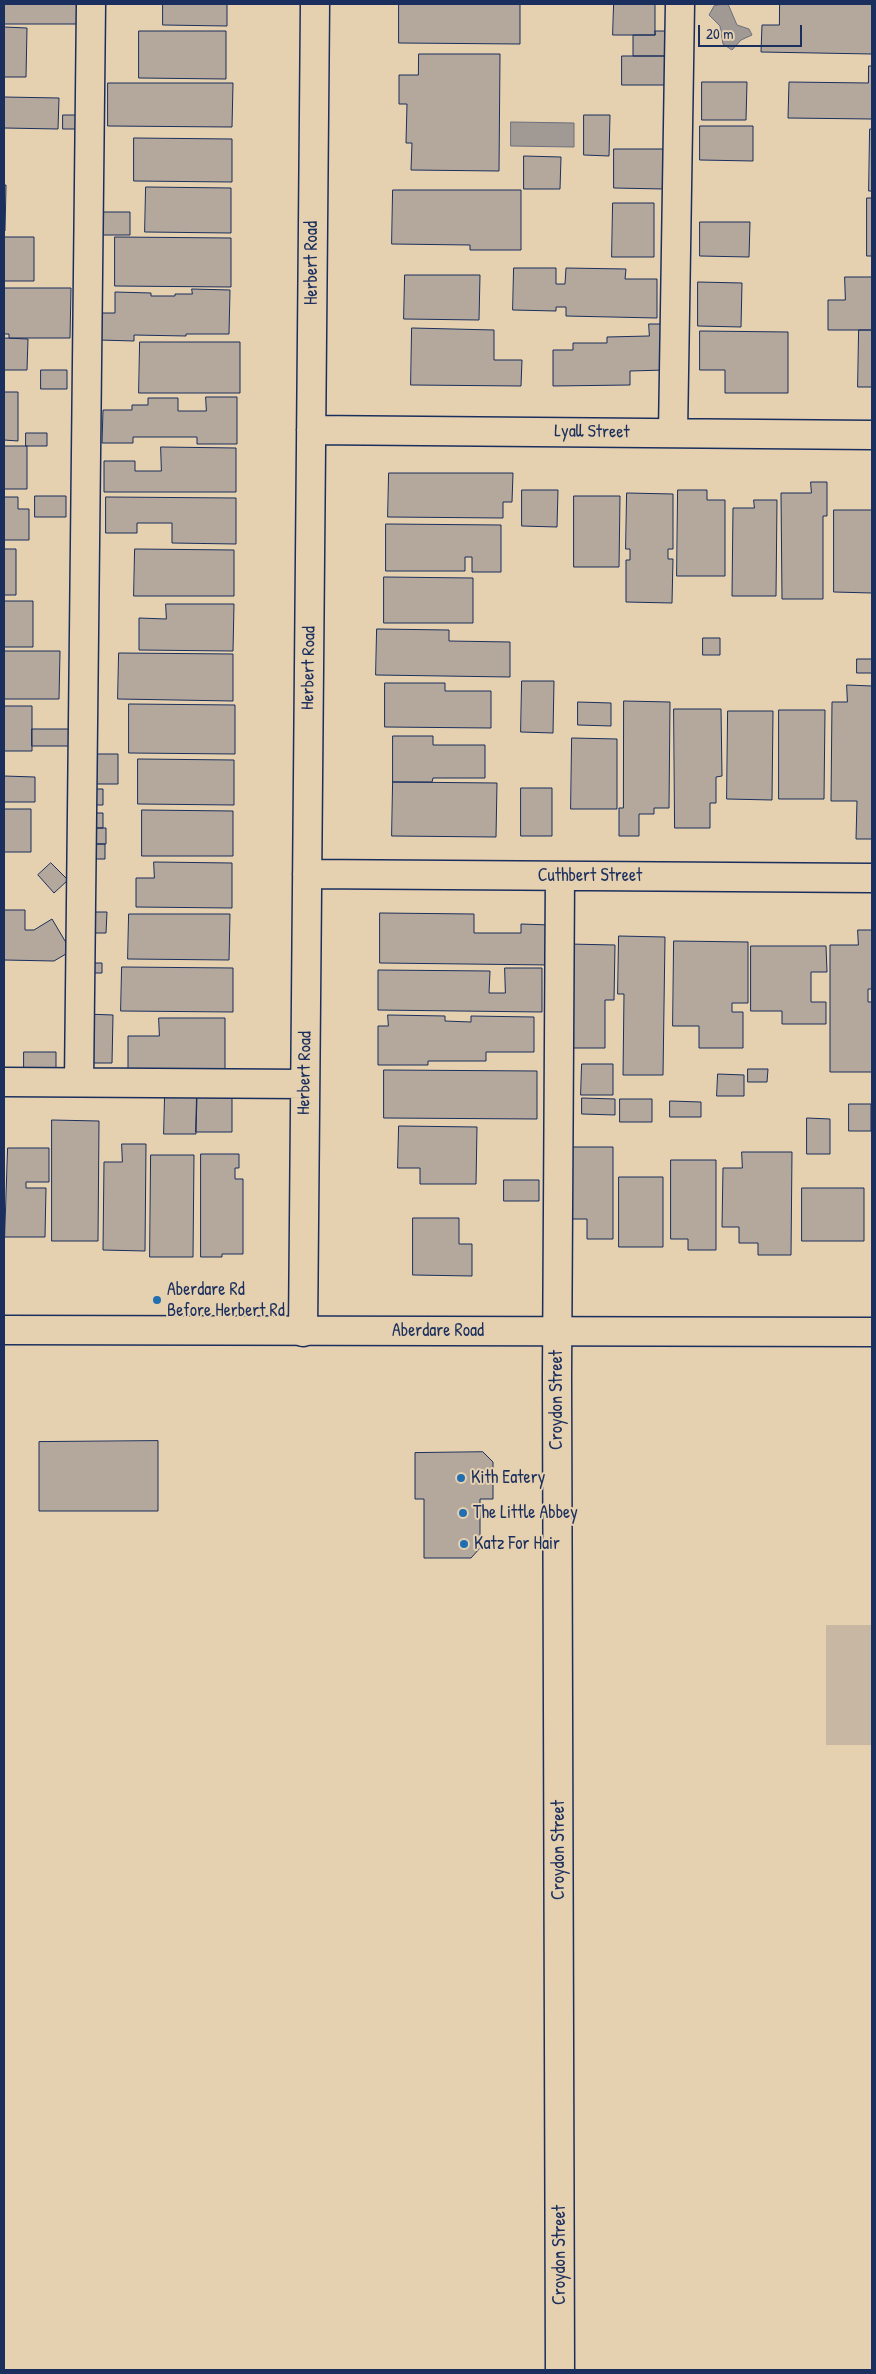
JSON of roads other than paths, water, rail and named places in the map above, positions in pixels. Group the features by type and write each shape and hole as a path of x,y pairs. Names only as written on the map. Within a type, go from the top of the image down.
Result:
{"street":[{"path":"79,1082 91,4"},
{"name":"Herbert Road","path":"303,1332 315,4"},
{"path":"673,433 680,4"},
{"name":"Lyall Street","path":"311,430 872,435"},
{"name":"Cuthbert Street","path":"307,874 872,878"},
{"name":"Croydon Street","path":"560,876 557,1330 560,2370"},
{"path":"4,1082 305,1084"},
{"name":"Aberdare Road","path":"4,1330 872,1332"}],"place":[{"name":"Aberdare Rd Before Herbert Rd","path":"157,1300"},
{"name":"Kith Eatery","path":"461,1478"},
{"name":"The Little Abbey","path":"463,1513"},
{"name":"Katz For Hair","path":"464,1544"}]}
